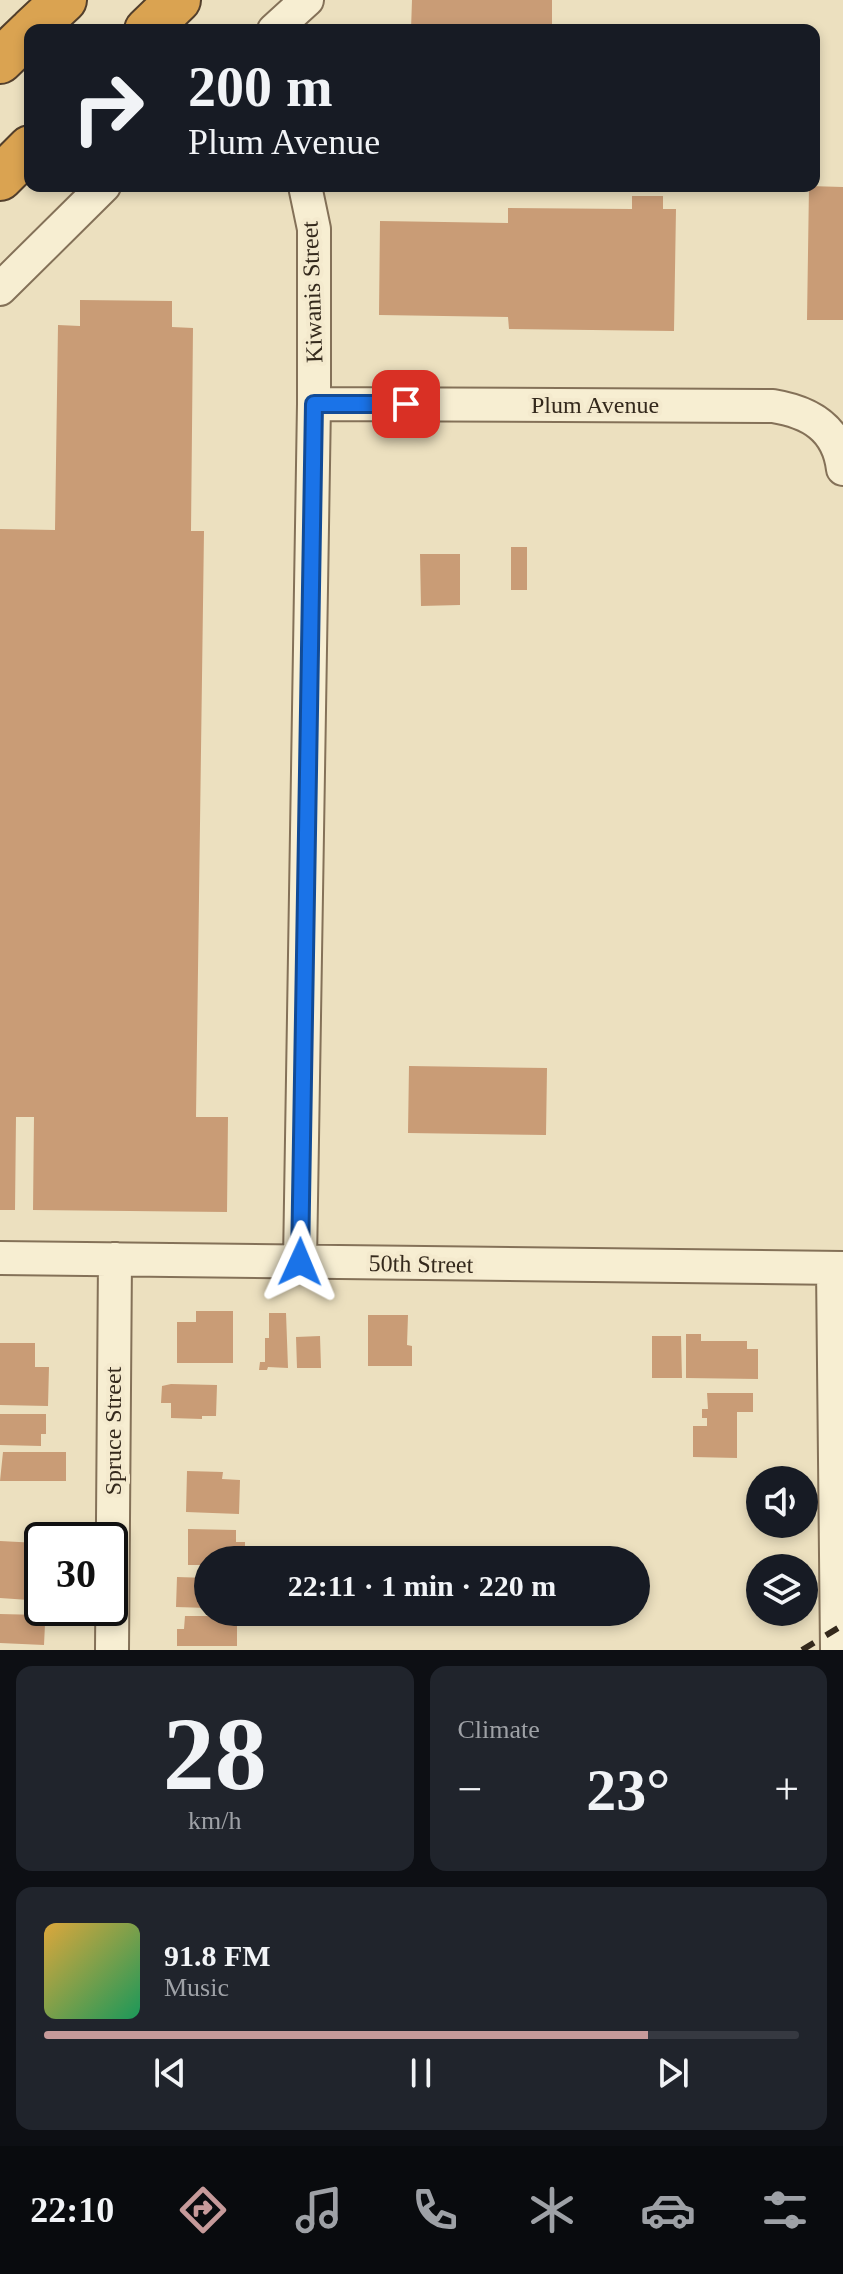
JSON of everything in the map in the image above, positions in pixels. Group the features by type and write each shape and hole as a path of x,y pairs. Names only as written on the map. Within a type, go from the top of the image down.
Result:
{"highway":[{"path":"38,24 64,0"},
{"path":"153,24 178,0"},
{"path":"0,61 24,38"},
{"path":"0,178 24,154"}],"street":[{"path":"281,24 307,0"},
{"path":"0,289 98,192"},
{"name":"Kiwanis Street","path":"300,1262 314,404 314,229 306,192"},
{"name":"Plum Avenue","path":"314,404 773,406 811,416 836,443 843,469"},
{"name":"50th Street","path":"0,1258 838,1268"},
{"name":"Spruce Street","path":"112,1650 115,1259"},
{"path":"837,1650 838,1268"}],"building":[{"path":"412,0 552,0 552,24 411,24"},
{"path":"820,186 843,187 843,320 807,320 809,192 820,192"},
{"path":"632,196 663,196 663,209 676,209 674,331 509,329 508,317 379,315 380,221 508,223 508,208 632,209"},
{"path":"80,300 172,301 172,327 193,328 191,531 204,531 196,1117 228,1117 227,1212 33,1210 34,1117 16,1117 15,1210 0,1210 0,529 55,530 58,325 80,326"},
{"path":"511,547 527,547 527,590 511,590"},
{"path":"420,554 460,554 460,605 421,606"},
{"path":"409,1066 547,1068 546,1135 408,1133"},
{"path":"196,1311 233,1311 233,1363 177,1363 177,1322 196,1322"},
{"path":"269,1313 286,1313 288,1368 259,1370 260,1362 265,1362"},
{"path":"368,1315 408,1315 407,1345 412,1346 412,1366 368,1366"},
{"path":"686,1334 701,1334 701,1341 747,1341 747,1349 758,1349 758,1379 686,1378"},
{"path":"320,1336 321,1368 297,1368 296,1337"},
{"path":"652,1336 681,1336 682,1378 652,1378"},
{"path":"0,1343 35,1343 35,1367 49,1367 48,1406 0,1405"},
{"path":"217,1385 216,1416 171,1418 171,1403 161,1403 162,1386"},
{"path":"707,1393 753,1393 753,1412 737,1412 737,1458 693,1457 693,1426 707,1426 707,1418 702,1418 702,1409 708,1409"},
{"path":"0,1414 46,1414 46,1434 41,1434 41,1446 0,1445"},
{"path":"3,1452 66,1452 66,1481 0,1481"},
{"path":"187,1471 223,1472 222,1479 240,1480 239,1514 186,1512"},
{"path":"188,1529 236,1530 236,1542 245,1542 245,1546 194,1546 194,1565 188,1565"},
{"path":"0,1541 24,1542 24,1600 0,1598"},
{"path":"177,1577 194,1578 194,1608 176,1607"},
{"path":"0,1614 24,1615 24,1626 45,1626 44,1645 0,1643"},
{"path":"185,1616 194,1616 194,1626 237,1626 237,1646 177,1646 177,1629 184,1629"}],"railway":[{"path":"802,1650 843,1625"}],"route":[{"path":"300,1262 314,404 406,404"}]}
